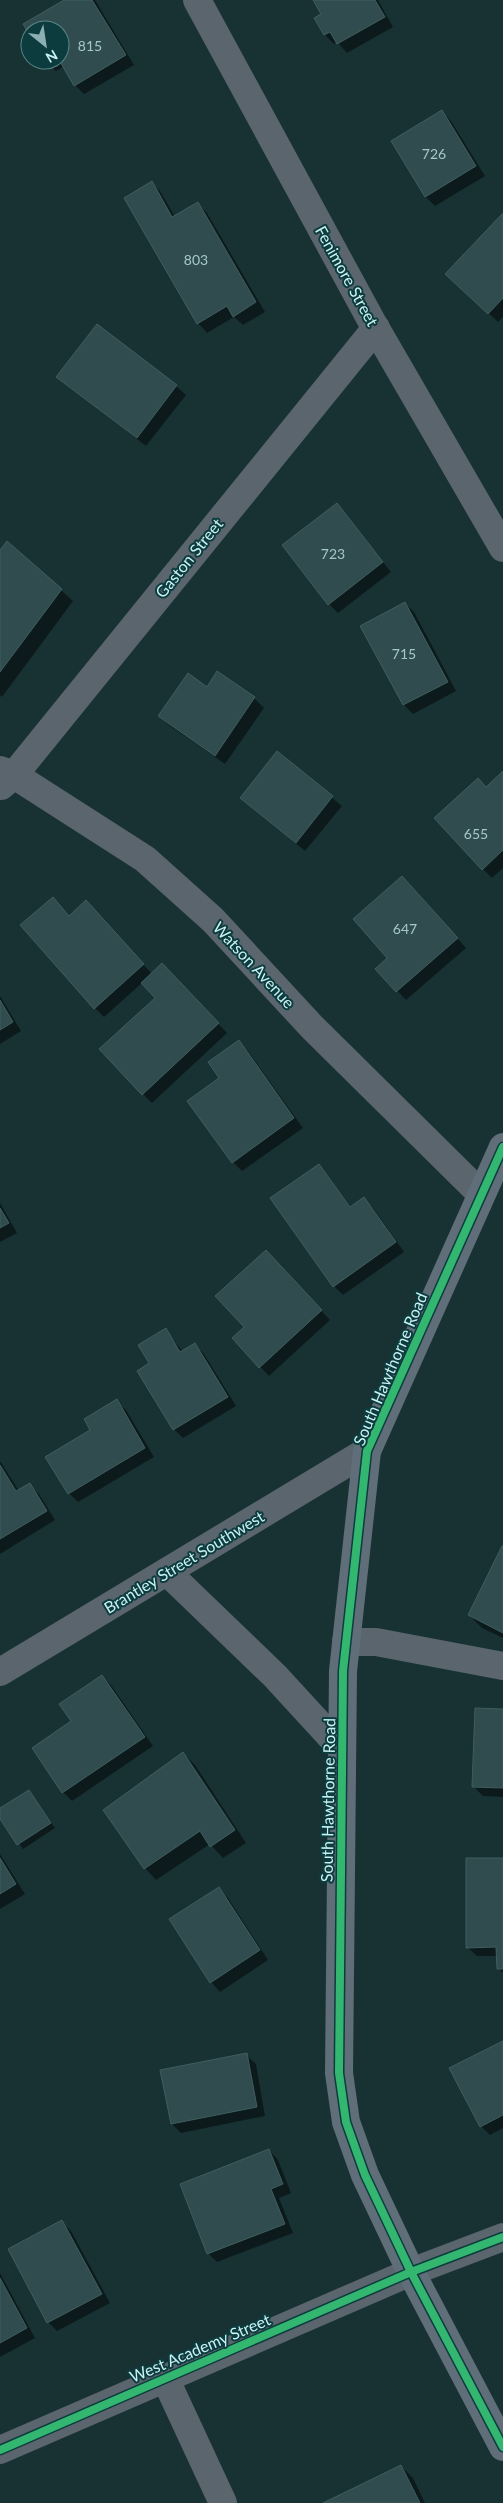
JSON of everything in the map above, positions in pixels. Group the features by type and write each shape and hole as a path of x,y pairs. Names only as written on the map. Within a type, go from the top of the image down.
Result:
{"main road":[{"name":"South Hawthorne Road","path":"503,1147 367,1451 342,1671 339,2073 346,2122 365,2176 411,2272 503,2447"}],"street":[{"name":"Fenimore Street","path":"197,0 376,328 503,548"},
{"name":"Gaston Street","path":"5,777 376,328"},
{"name":"Watson Avenue","path":"5,777 145,860 213,920 312,1027 481,1194"},
{"name":"Brantley Street Southwest","path":"0,1672 367,1451"},
{"path":"167,1572 275,1676 342,1749"},
{"path":"346,1642 376,1642 503,1666"},
{"name":"West Academy Street","path":"0,2450 411,2272 503,2237"},
{"path":"165,2378 223,2503"}],"building":[{"path":"64,0 92,0 126,55 74,86 65,70 70,70 70,20 30,20"},
{"path":"313,0 375,0 385,17 337,44 330,32 324,35 314,18 321,14"},
{"path":"442,110 476,166 425,197 391,141"},
{"path":"152,181 172,217 198,202 256,302 233,317 227,306 197,324 124,198"},
{"path":"503,213 503,298 488,314 445,274"},
{"path":"97,324 177,385 137,438 56,377"},
{"path":"337,503 383,562 328,605 282,545"},
{"path":"7,541 62,589 0,672 0,550"},
{"path":"405,602 448,682 403,705 360,626"},
{"path":"217,671 255,697 215,756 158,716 188,673 207,687"},
{"path":"277,751 333,796 296,843 240,798"},
{"path":"503,771 503,850 482,870 434,818 478,778 486,787"},
{"path":"402,876 458,938 396,992 375,969 387,958 353,919"},
{"path":"53,897 69,916 86,900 144,964 94,1009 20,925"},
{"path":"162,963 219,1023 142,1095 99,1049 155,998 141,983"},
{"path":"0,1000 13,1022 0,1030"},
{"path":"239,1040 294,1118 232,1163 187,1101 219,1078 208,1062"},
{"path":"319,1164 350,1207 364,1197 396,1242 333,1287 270,1198"},
{"path":"0,1208 9,1223 0,1228"},
{"path":"266,1250 322,1310 259,1368 232,1338 244,1327 215,1296"},
{"path":"166,1328 180,1352 195,1343 228,1397 173,1430 137,1371 149,1363 138,1345"},
{"path":"117,1399 145,1448 68,1494 45,1457 90,1430 84,1419"},
{"path":"0,1465 16,1491 30,1483 47,1511 0,1539"},
{"path":"503,1546 503,1633 468,1615"},
{"path":"102,1675 145,1737 62,1793 32,1748 71,1721 59,1704"},
{"path":"475,1708 503,1709 503,1788 472,1787"},
{"path":"183,1752 235,1830 210,1847 200,1831 144,1869 103,1810"},
{"path":"29,1790 51,1823 17,1845 0,1819 0,1808"},
{"path":"0,1858 16,1884 0,1894"},
{"path":"466,1858 503,1858 503,1969 497,1969 496,1947 466,1948"},
{"path":"219,1887 260,1950 210,1983 169,1919"},
{"path":"503,2041 503,2115 480,2127 449,2068"},
{"path":"247,2053 257,2107 171,2124 160,2070"},
{"path":"269,2149 283,2184 271,2189 285,2224 207,2254 180,2184"},
{"path":"62,2220 102,2294 47,2323 8,2249"},
{"path":"0,2278 27,2328 0,2343"},
{"path":"401,2465 420,2503 323,2503"}],"cycle path":[{"path":"503,1147 367,1451 343,1671 339,2073 346,2122 365,2175 411,2272 503,2447"},
{"path":"0,2450 411,2272 503,2237"}]}
